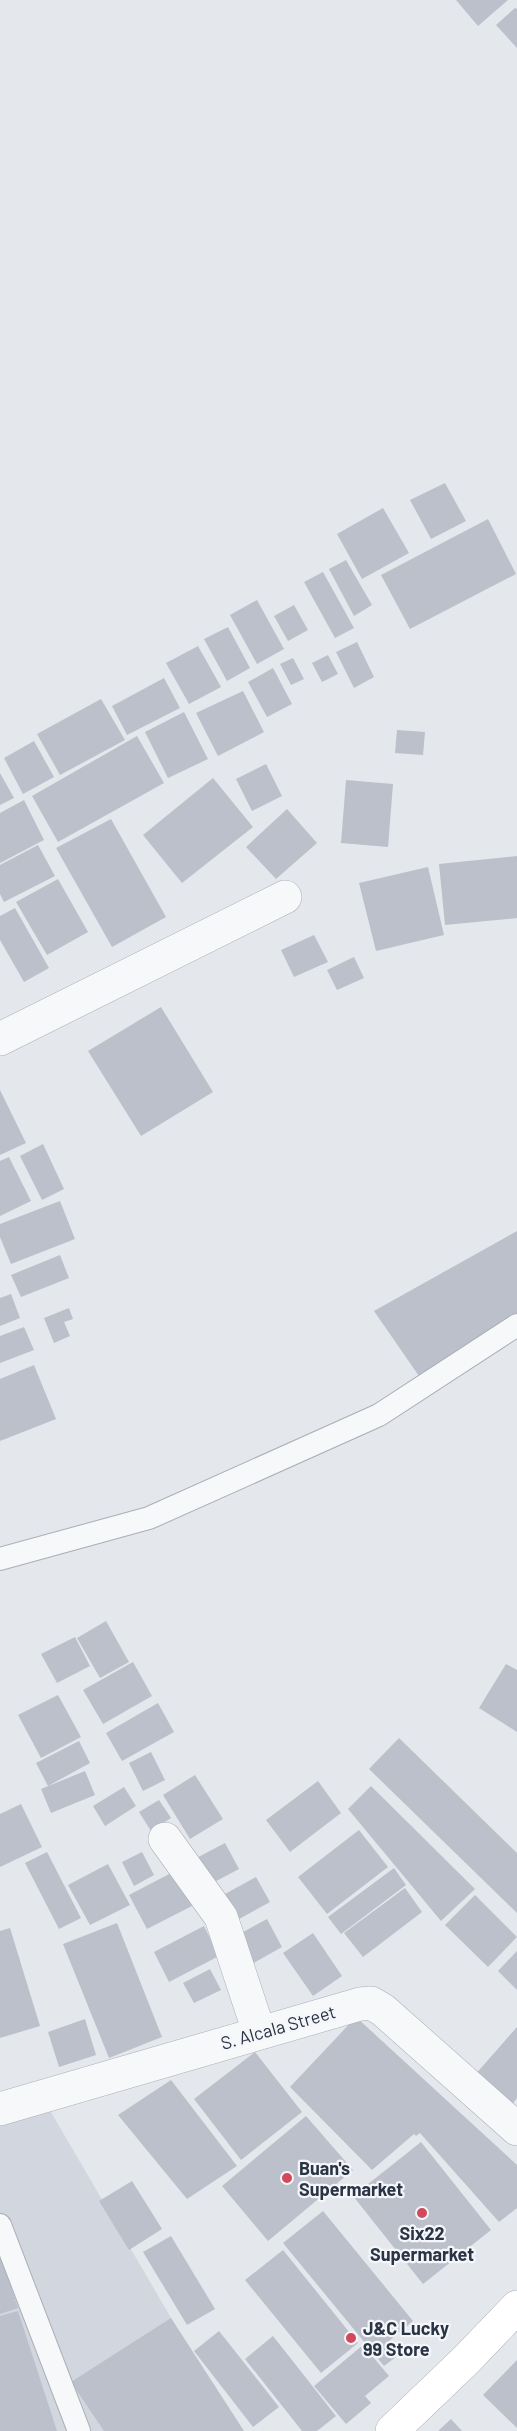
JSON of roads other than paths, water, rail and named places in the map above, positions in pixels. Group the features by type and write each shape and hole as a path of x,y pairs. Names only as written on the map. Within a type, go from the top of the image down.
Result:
{"main road":[{"path":"392,2431 517,2307"}],"street":[{"path":"0,1039 285,897"},
{"path":"165,1839 221,1917 259,2032"},
{"name":"S. Alcala Street","path":"0,2109 259,2032 371,2003 383,2010 517,2129"}],"lane":[{"path":"0,1559 149,1518 369,1420 517,1325"},
{"path":"0,2225 79,2431"}],"place":[{"name":"Buan's Supermarket","path":"287,2178"},
{"name":"Six22 Supermarket","path":"422,2213"},
{"name":"J&C Lucky 99 Store","path":"351,2338"}]}
